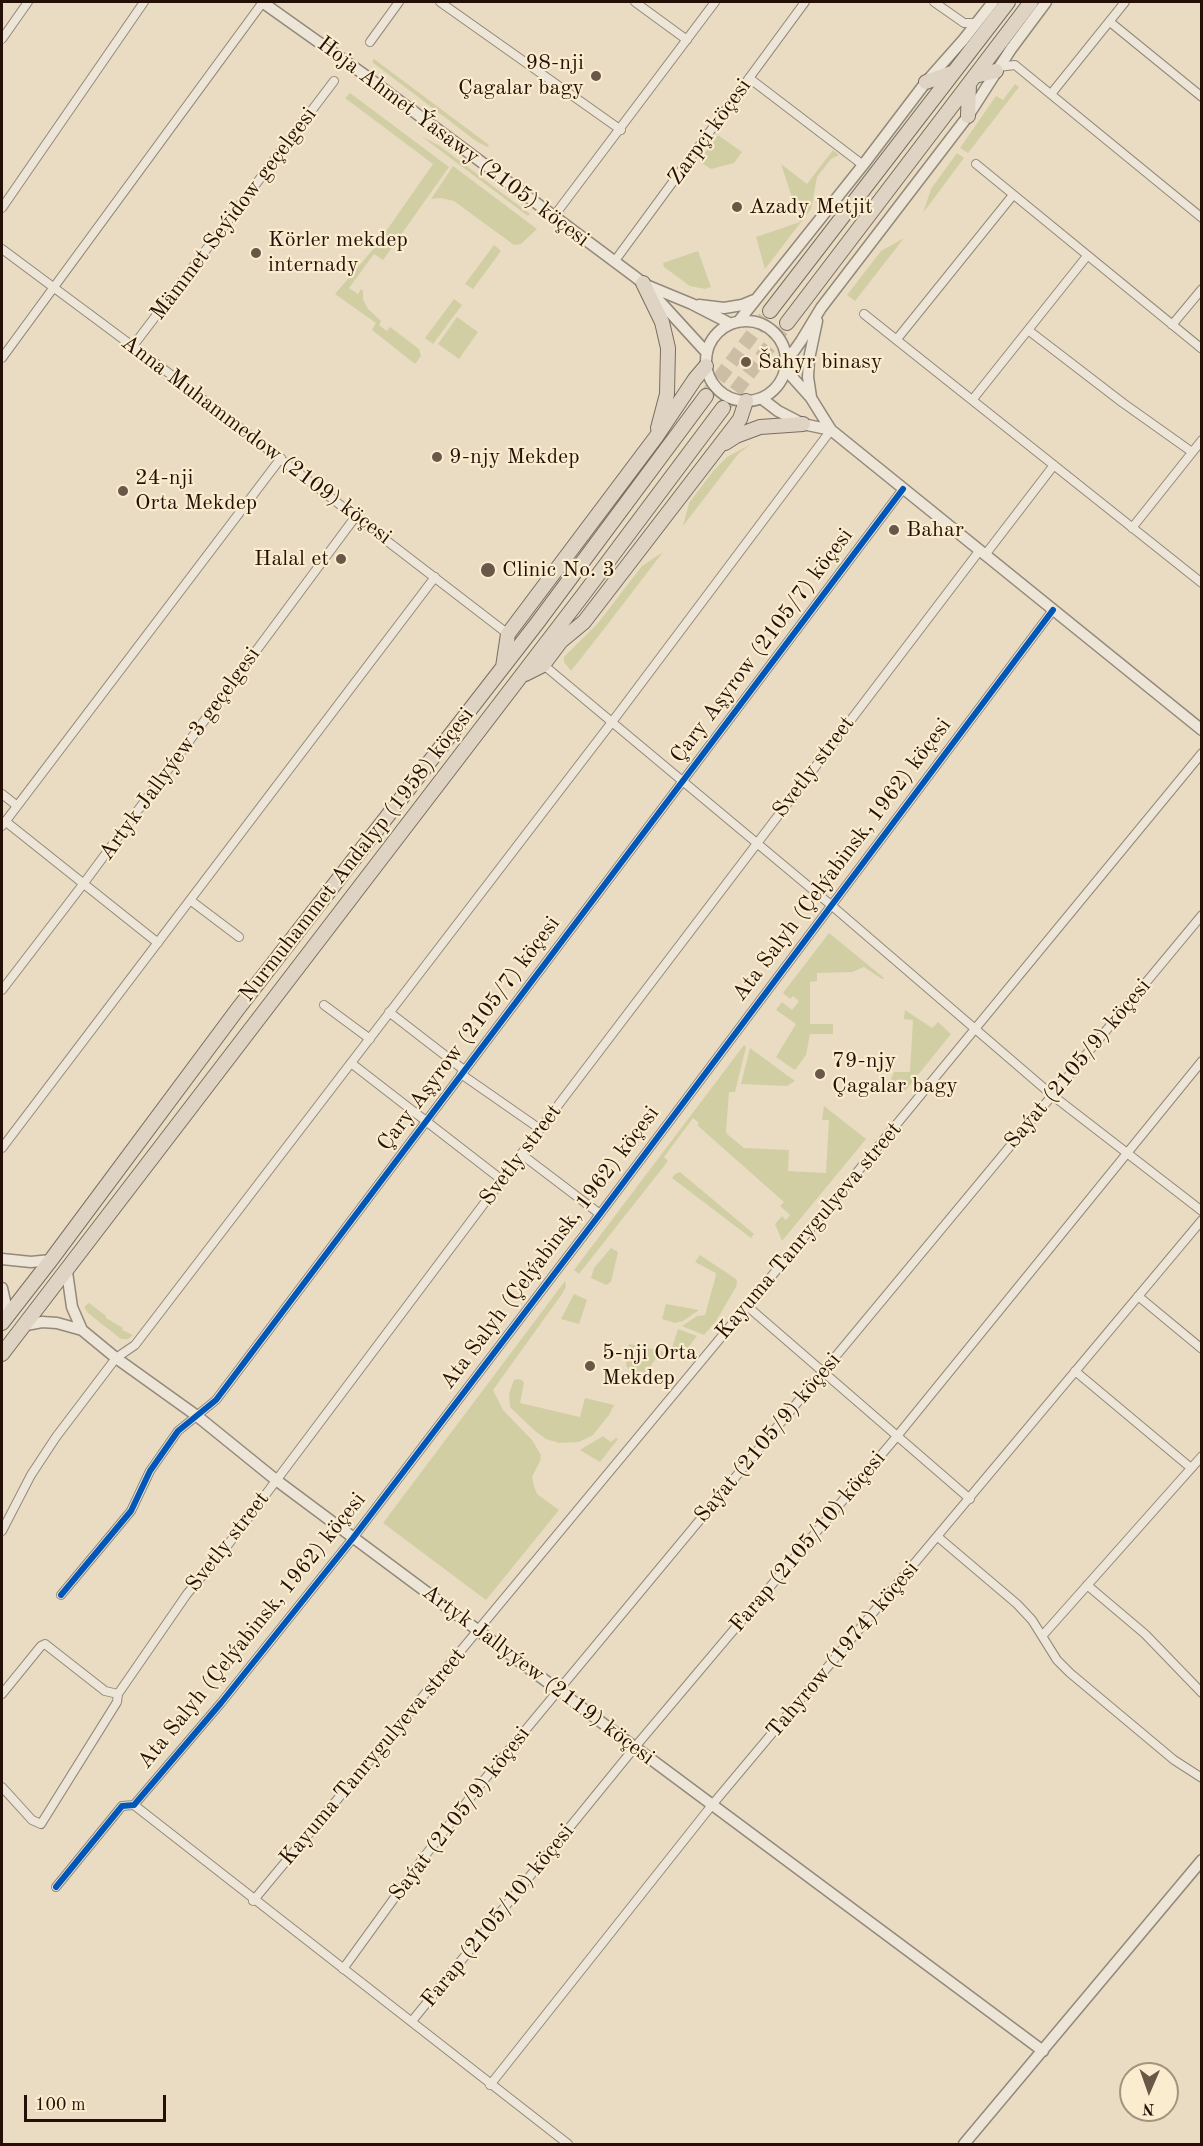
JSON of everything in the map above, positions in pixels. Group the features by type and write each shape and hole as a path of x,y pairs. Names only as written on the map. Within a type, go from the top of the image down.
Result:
{"main road":[{"path":"770,311 1008,2"},
{"path":"787,323 1031,2"},
{"path":"957,68 962,41"},
{"path":"926,82 957,68"},
{"path":"972,80 997,69"},
{"path":"968,116 972,80"},
{"path":"643,284 662,322 668,348 667,394 656,436"},
{"path":"503,667 508,634 656,436 706,359"},
{"name":"Nurmuhammet Andalyp (1958) köçesi","path":"5,1319 237,1010 538,622 706,396"},
{"path":"539,661 584,622 740,419 746,401"},
{"name":"Nurmuhammet Andalyp (1958) köçesi","path":"2,1354 67,1272 520,676 539,661 723,408"},
{"path":"716,449 736,436 760,427 803,424"},
{"path":"538,593 564,585"},
{"path":"538,593 538,622"}],"street":[{"path":"2,39 28,2"},
{"path":"2,208 144,2"},
{"path":"2,358 263,2"},
{"name":"Hoja Ahmet Ýasawy (2105) köçesi","path":"263,2 643,284 706,359"},
{"path":"370,42 399,2"},
{"path":"440,2 621,130"},
{"path":"635,2 687,40"},
{"path":"554,216 621,130 715,2"},
{"name":"Zarpçi köçesi","path":"614,262 805,2"},
{"path":"934,2 970,23"},
{"path":"735,323 863,165 926,82 962,41 970,23 993,2"},
{"path":"786,357 794,351 821,308 968,116 997,69 1046,2"},
{"path":"1051,93 1125,2"},
{"path":"1110,22 1202,97"},
{"path":"1011,49 1015,64 1202,218"},
{"path":"997,69 1015,64"},
{"path":"749,78 863,165"},
{"name":"Mämmet Seýidow geçelgesi","path":"133,346 334,81"},
{"path":"976,165 1202,349"},
{"path":"897,339 1013,195"},
{"name":"Anna Muhammedow (2109) köçesi","path":"2,249 281,458 508,634"},
{"path":"973,399 1087,256"},
{"name":"Hoja Ahmet Ýasawy (2105) köçesi","path":"643,284 735,323"},
{"path":"1173,325 1202,289"},
{"path":"692,304 724,308 742,305 757,298"},
{"path":"811,398 808,377 809,359 821,308"},
{"path":"864,314 1202,584"},
{"path":"754,322 768,328 779,339 786,357 783,376 774,389 761,398 746,401 730,398 717,389 709,376 706,359 713,338 724,327 735,323 754,322"},
{"path":"1028,330 1123,403 1192,452"},
{"path":"785,369 811,398 831,430 1202,730"},
{"path":"761,398 778,411 803,424 831,430"},
{"path":"2,1532 31,1475 56,1437 116,1358 135,1345 612,722 831,430"},
{"path":"1132,528 1202,440"},
{"path":"158,943 84,883 3,823 281,458"},
{"name":"Svetly street","path":"2,1787 32,1820 41,1824 117,1702 118,1694 187,1594 227,1546 756,844 982,553 1054,465"},
{"name":"Çary Aşyrow (2105/7) köçesi","path":"61,1595 131,1512 150,1471 178,1431 216,1400 903,489"},
{"name":"Artyk Jallyýew 3 geçelgesi","path":"2,990 356,516"},
{"path":"2,1148 435,577"},
{"name":"Ata Salyh (Çelýabinsk, 1962) köçesi","path":"56,1887 122,1806 134,1805 221,1702 353,1538 600,1214 1053,610"},
{"path":"539,661 831,905 1052,1095 1202,1210"},
{"name":"Kayuma Tanrygulyeva street","path":"253,1901 1202,753"},
{"path":"2,794 16,805"},
{"path":"190,900 239,938"},
{"name":"Saýat (2105/9) köçesi","path":"343,1969 483,1780 1202,915"},
{"path":"324,1005 369,1039"},
{"path":"389,1012 462,1072 540,1129"},
{"name":"Farap (2105/10) köçesi","path":"412,2021 635,1747 898,1435 1202,1060"},
{"path":"351,1063 502,1180"},
{"path":"521,1154 600,1214"},
{"name":"Tahyrow (1974) köçesi","path":"490,2085 712,1805 938,1538 1202,1220"},
{"path":"2,1259 31,1262 51,1260"},
{"path":"67,1272 72,1307 82,1330"},
{"name":"Nurmuhammet Andalyp (1958) köçesi","path":"2,1288 5,1319"},
{"path":"1138,1296 1202,1349"},
{"path":"747,1306 970,1499"},
{"name":"Artyk Jallyýew (2119) köçesi","path":"26,1325 42,1322 57,1323 82,1330 353,1538 1043,2051"},
{"path":"1075,1371 1191,1468"},
{"path":"1043,1635 1202,1456"},
{"path":"938,1538 1017,1604 1070,1673 1174,1760 1202,1778"},
{"path":"1088,1585 1144,1634 1202,1693"},
{"path":"2,1694 45,1644 105,1691 118,1694"},
{"path":"134,1805 253,1901 412,2021 568,2145"},
{"path":"964,2145 1202,1860"}],"shaded area":[{"path":"374,59 489,145 487,147 476,141 372,62"},
{"path":"1015,84 1019,87 968,153 960,148 996,96 1003,100"},
{"path":"350,93 449,167 383,260 374,254 349,288 358,294 361,289 363,291 363,299 368,309 381,321 379,325 387,331 390,327 419,349 421,356 415,364 372,330 376,323 335,294 375,247 433,164 345,98"},
{"path":"718,135 742,152 734,163 711,169 699,161"},
{"path":"421,136 440,146 530,214 528,216"},
{"path":"833,150 839,155 831,159 817,177 811,209 765,269 756,237 800,222 781,164 807,184"},
{"path":"957,153 964,158 923,213 931,189"},
{"path":"453,166 537,229 521,244 514,245 454,201 441,198 431,199"},
{"path":"904,238 855,301 847,295 881,251"},
{"path":"494,245 501,251 473,289 465,284"},
{"path":"698,251 711,287 705,289 690,286 664,267 663,263"},
{"path":"454,299 462,305 433,344 425,338"},
{"path":"457,317 478,332 459,359 438,344"},
{"path":"751,444 739,453 683,526 689,503 714,470 727,457"},
{"path":"663,552 571,671 564,662 564,657 598,623 642,566"},
{"path":"829,933 884,978 882,979 864,967 852,972 817,973 817,981 810,982 810,1024 833,1024 833,1034 810,1034 806,1055 795,1070 776,1057 796,1024 776,1010 782,1002 792,1010 799,1001 793,996 790,999 783,993"},
{"path":"905,1010 932,1028 938,1022 951,1034 905,1091 891,1079 894,1072 910,1072 913,1020 904,1019"},
{"path":"744,1045 746,1047 735,1092 729,1092 726,1131 744,1148 789,1150 788,1171 826,1173 829,1120 822,1120 824,1106 866,1139 782,1241 775,1224 782,1216 786,1220 790,1215 780,1206 784,1202 697,1125 699,1123 693,1118 664,1157 668,1161 579,1274 574,1270"},
{"path":"750,1048 795,1081 787,1086 741,1084"},
{"path":"680,1172 754,1234 751,1238 672,1178"},
{"path":"611,1248 618,1252 611,1282 606,1285 591,1278 594,1268"},
{"path":"700,1255 736,1279 737,1282 716,1321 704,1335 682,1326 697,1316 705,1315 715,1279 716,1273 695,1262"},
{"path":"565,1281 566,1287 562,1294 493,1390 503,1410 532,1440 541,1455 532,1477 537,1494 559,1510 486,1600 383,1523"},
{"path":"574,1294 587,1300 579,1324 561,1319"},
{"path":"89,1303 106,1318 123,1328 122,1330 133,1335 128,1339 121,1339 88,1313 84,1307"},
{"path":"666,1304 699,1310 683,1321 675,1323 662,1319"},
{"path":"678,1329 697,1336 682,1355 671,1351"},
{"path":"629,1344 665,1352 663,1360 656,1358 645,1375 630,1372 626,1365"},
{"path":"518,1379 524,1383 520,1403 580,1417 585,1398 614,1405 593,1435 579,1442 559,1443 546,1439 535,1431 510,1407 509,1394 514,1380"},
{"path":"603,1436 611,1442 618,1439 600,1462 580,1450"}],"tunnel":[{"path":"706,396 770,311"},
{"path":"723,408 787,323"}],"cycle path":[{"path":"61,1595 131,1511 150,1471 178,1431 216,1400 903,489"},
{"path":"56,1887 122,1806 134,1805 221,1703 353,1538 600,1214 1053,610"}],"place":[{"name":"98-nji Çagalar bagy","path":"596,76"},
{"name":"Azady Metjit","path":"737,207"},
{"name":"Körler mekdep internady","path":"256,253"},
{"name":"Šahyr binasy","path":"746,362"},
{"name":"9-njy Mekdep","path":"437,457"},
{"name":"24-nji Orta Mekdep","path":"123,491"},
{"name":"Bahar","path":"894,530"},
{"name":"Halal et","path":"341,559"},
{"name":"Clinic No. 3","path":"488,570"},
{"name":"79-njy Çagalar bagy","path":"820,1074"},
{"name":"5-nji Orta Mekdep","path":"590,1366"}]}
